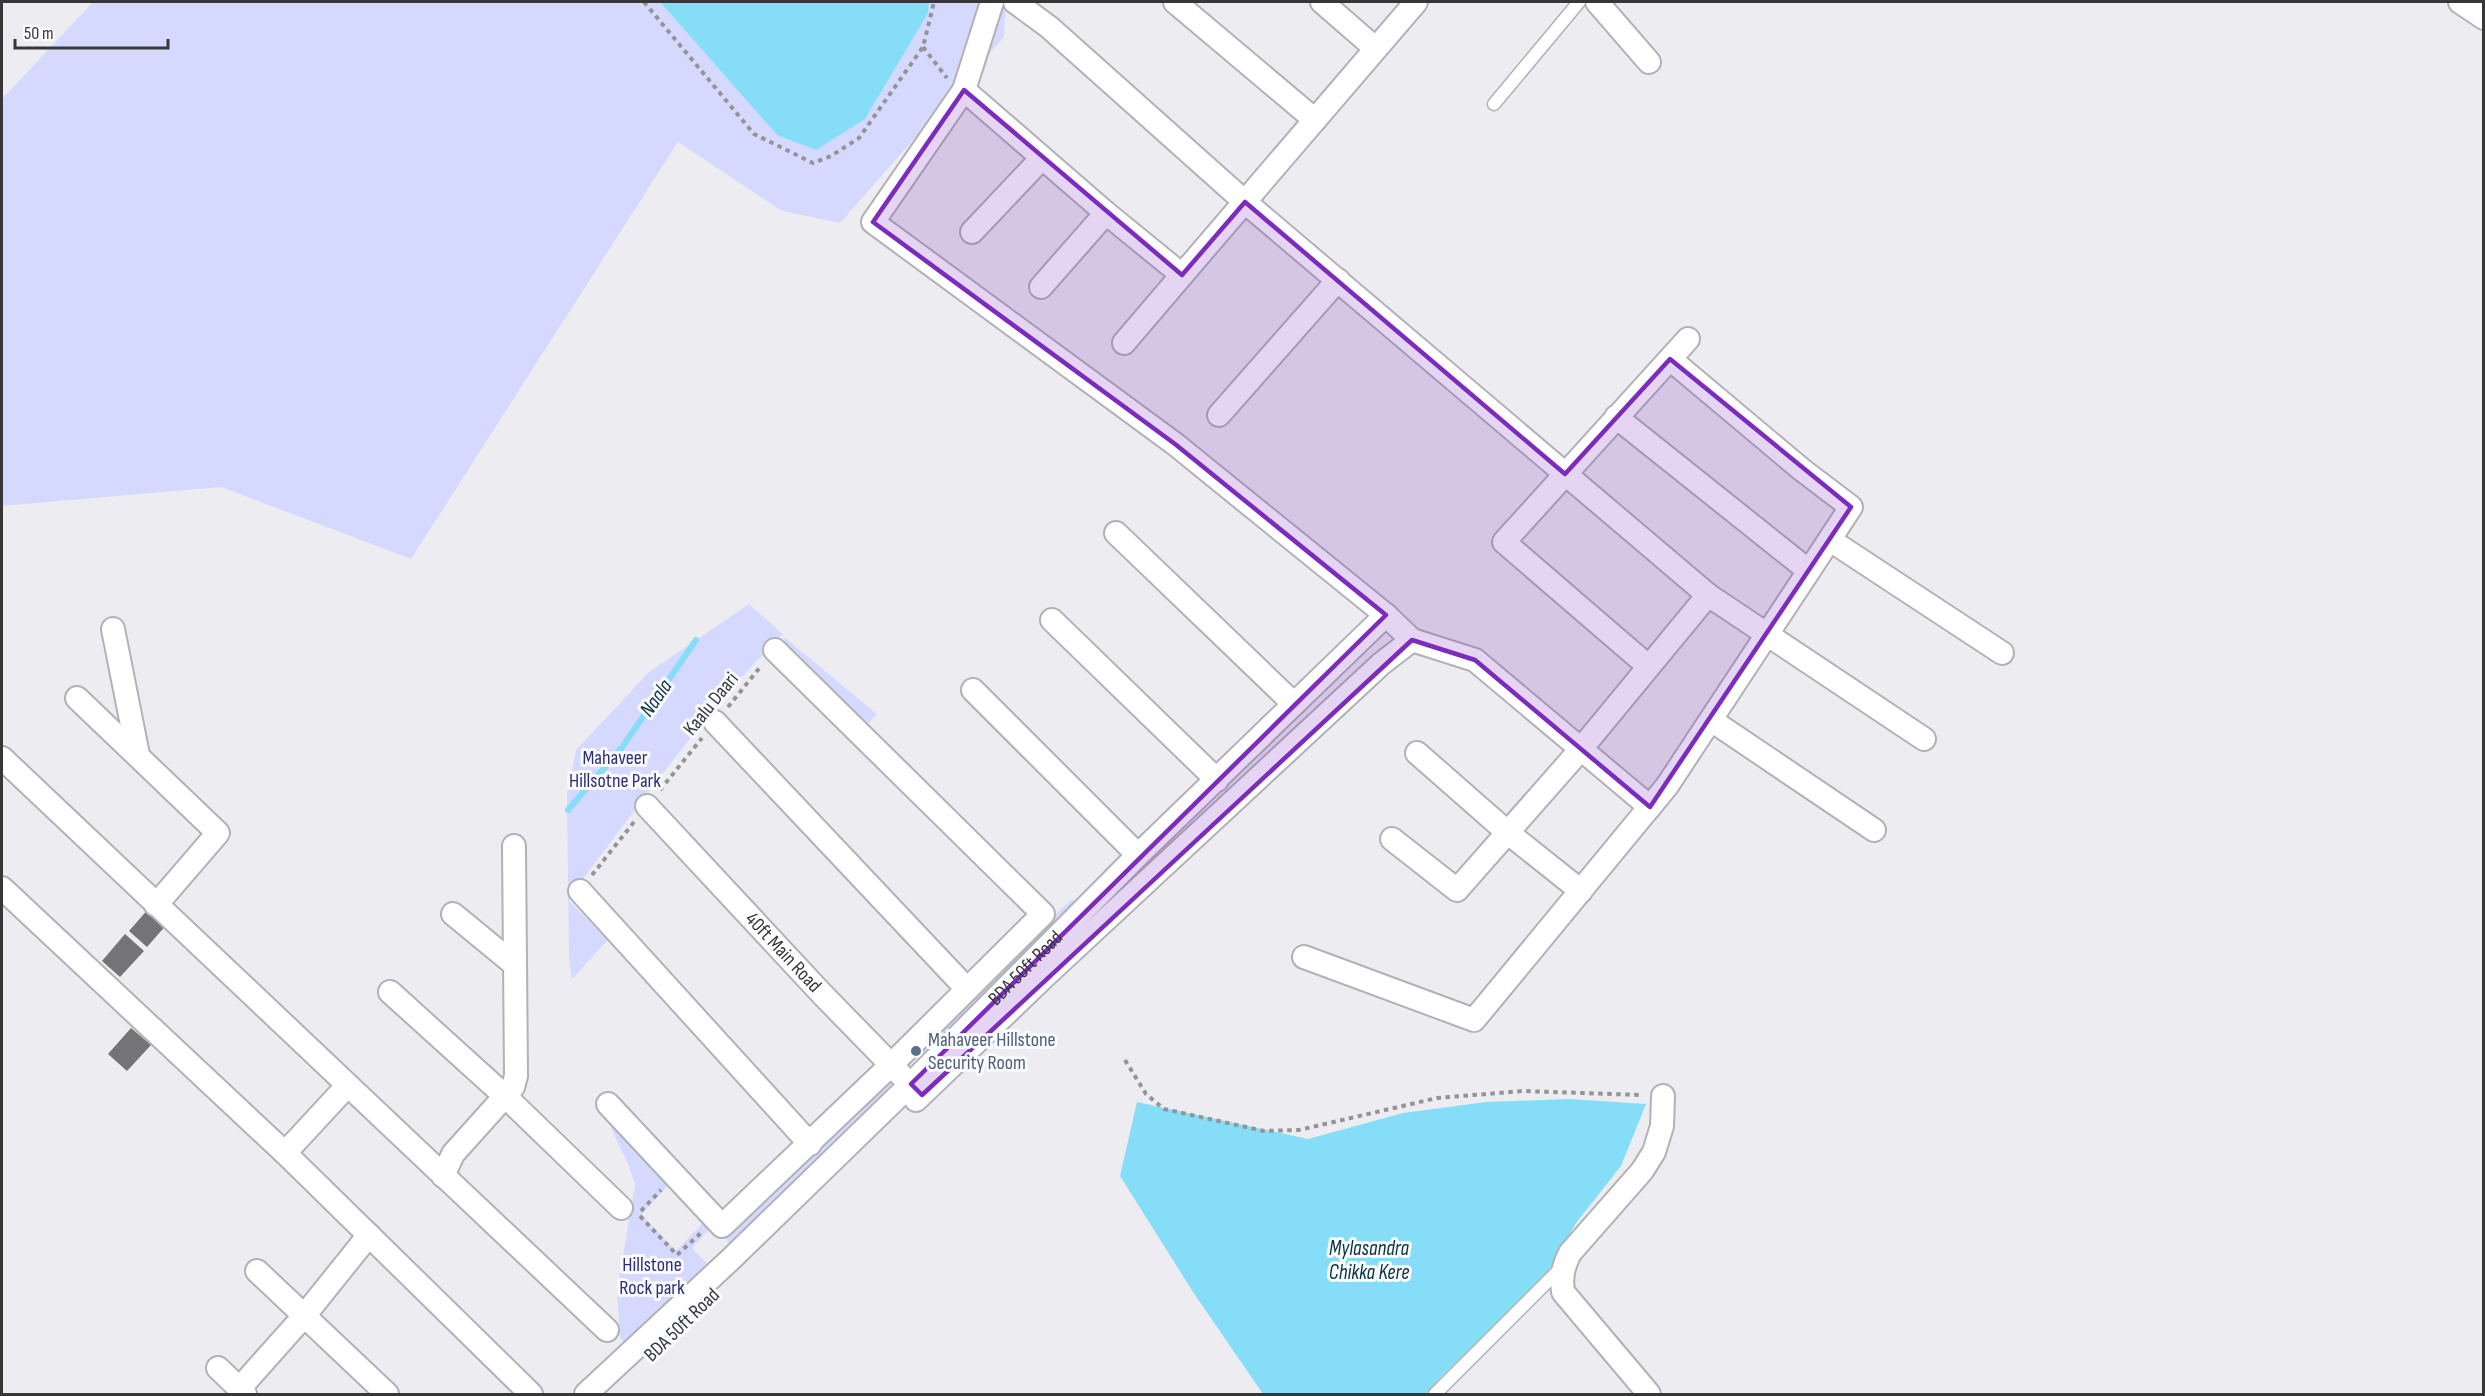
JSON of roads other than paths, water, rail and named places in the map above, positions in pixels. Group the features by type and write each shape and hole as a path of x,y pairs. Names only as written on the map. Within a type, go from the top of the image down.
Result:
{"street":[{"path":"992,2 963,92 873,222 1175,444 1386,615 1412,640 1474,660 1650,807"},
{"path":"1015,2 1049,27 1245,202 1708,594 1924,739"},
{"path":"1175,2 1315,120"},
{"path":"1322,2 1375,48"},
{"path":"1124,343 1416,2"},
{"path":"1597,2 1649,62"},
{"path":"2460,2 2484,18"},
{"path":"963,92 1182,275"},
{"path":"972,232 1042,158"},
{"path":"1041,286 1106,213"},
{"path":"1219,415 1338,280"},
{"path":"1648,666 1504,542 1688,339"},
{"path":"1304,957 1474,1020 1667,786 1851,507 1801,469 1670,359"},
{"path":"1616,417 1809,571"},
{"path":"1116,533 1294,704"},
{"path":"1830,540 2002,653"},
{"path":"1392,839 1457,890 1581,749 1708,594"},
{"name":"BDA 50ft Road","path":"609,1395 916,1090 1138,855 1386,615"},
{"path":"1052,620 1217,780"},
{"path":"113,629 138,755"},
{"name":"BDA 50ft Road","path":"586,1395 731,1259 1122,905 1372,672 1412,640"},
{"path":"608,1104 722,1226 810,1144 1043,914 775,650"},
{"path":"973,690 1138,855"},
{"path":"77,698 218,833 156,905"},
{"path":"1711,720 1874,830"},
{"path":"715,722 967,989"},
{"path":"1418,753 1507,832 1581,891"},
{"path":"2,758 607,1330"},
{"name":"40ft Main Road","path":"647,806 822,994 916,1090"},
{"path":"443,1176 453,1154 513,1087 516,1076 514,846"},
{"path":"2,888 285,1153 531,1395"},
{"path":"580,891 810,1144"},
{"path":"453,914 515,964"},
{"path":"390,992 505,1096 621,1208"},
{"path":"285,1153 347,1086"},
{"path":"1649,1395 1563,1292 1561,1278 1563,1266 1570,1253 1642,1171 1654,1152 1662,1126 1663,1096"},
{"path":"218,1368 242,1392 369,1235"},
{"path":"257,1271 387,1395"}],"lane":[{"path":"1494,104 1579,2"},
{"path":"1435,1395 1563,1266"}],"water":[{"path":"660,2 929,2 928,13 865,119 816,150 777,135"},
{"name":"Mylasandra Chikka Kere","path":"1569,1099 1646,1104 1621,1166 1576,1223 1547,1274 1426,1394 1263,1394 1193,1292 1120,1176 1137,1102 1308,1139 1403,1113 1486,1102"}],"waterway":[{"name":"Naala","path":"568,810 623,746 696,640"}],"place":[{"name":"Mahaveer Hillstone Security Room","path":"916,1051"}],"park label":[{"name":"Mahaveer Hillsotne Park","path":"615,770"},
{"name":"Hillstone Rock park","path":"652,1276"}]}
